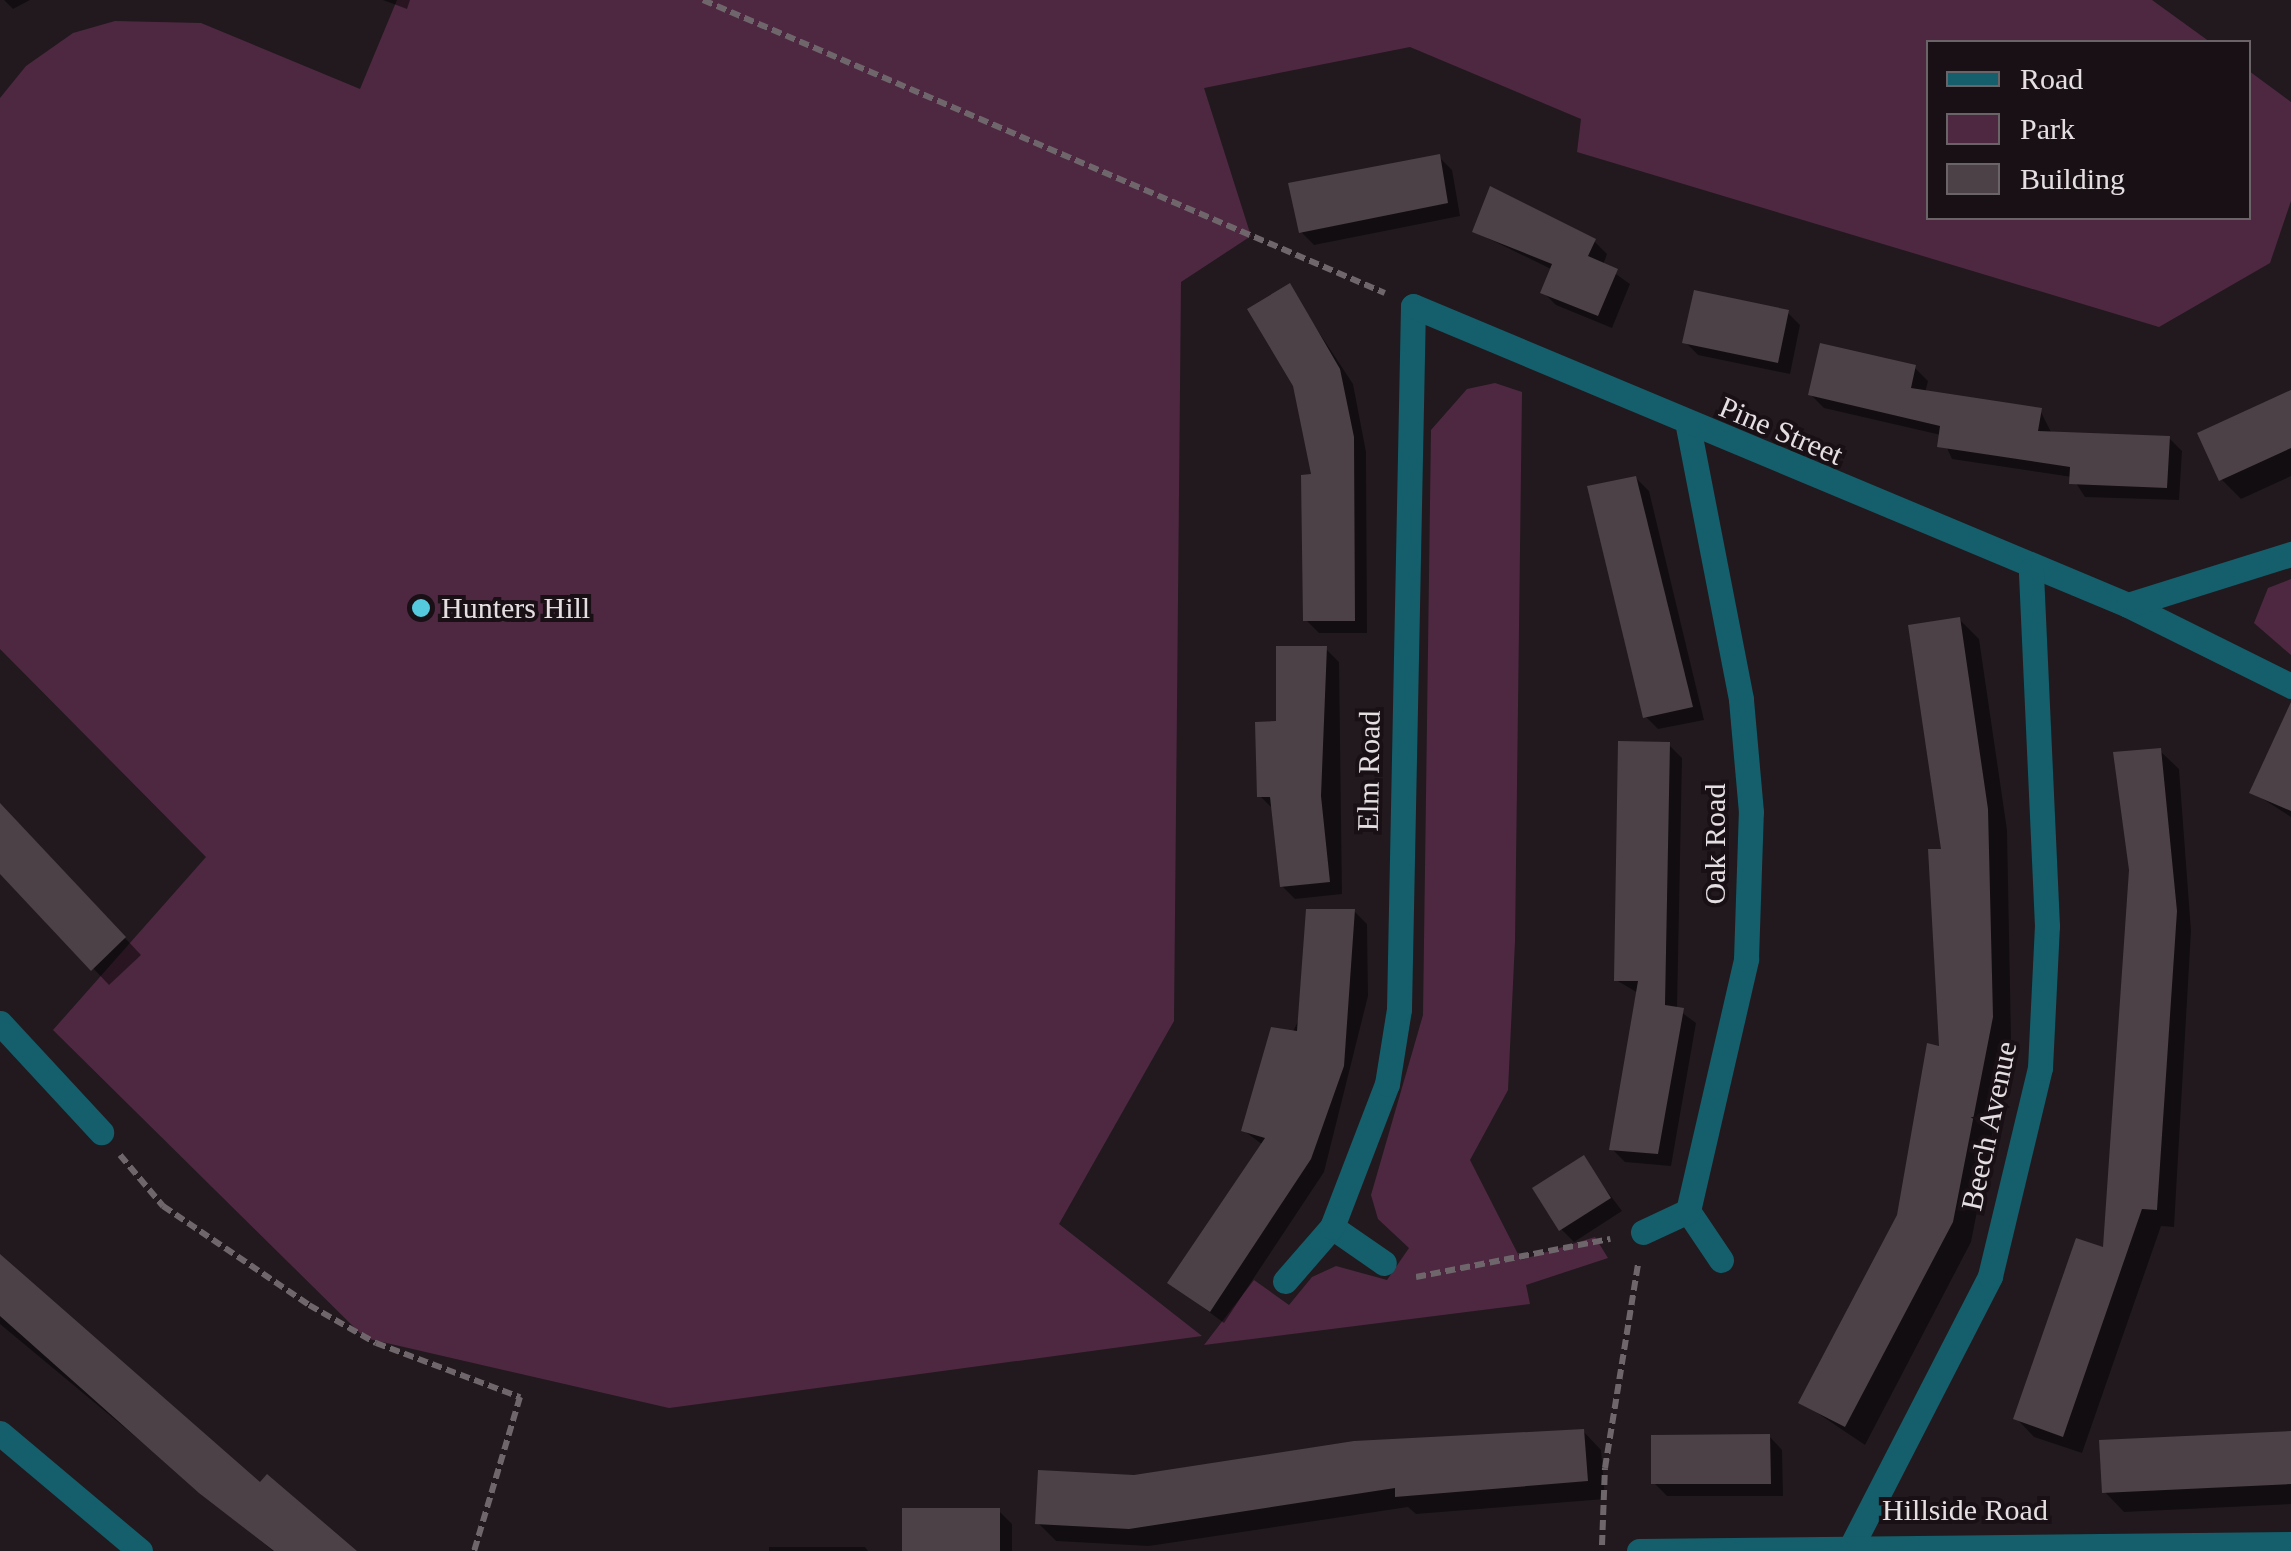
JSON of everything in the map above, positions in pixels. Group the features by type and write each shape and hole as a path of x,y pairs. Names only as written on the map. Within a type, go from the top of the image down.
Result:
{"street":[{"name":"Pine Street","path":"1414,306 1688,427 2031,570 2128,605 2291,686"},
{"name":"Elm Road","path":"1286,1282 1332,1227 1386,1084 1399,1009 1414,306"},
{"name":"Oak Road","path":"1688,427 1741,699 1750,812 1746,959 1688,1211"},
{"path":"2128,605 2291,554"},
{"name":"Beech Avenue","path":"1854,1543 1990,1276 2040,1068 2047,926 2031,570"},
{"path":"0,1024 101,1132"},
{"path":"1643,1232 1688,1211 1722,1260"},
{"path":"1332,1227 1384,1262"},
{"path":"0,1433 140,1551"},
{"name":"Hillside Road","path":"1638,1551 1854,1543 2291,1544"}],"path":[{"path":"703,0 1414,306"},
{"path":"101,1132 163,1206 239,1263 376,1344 520,1398 474,1551"},
{"path":"1384,1262 1404,1279 1643,1232 1605,1468 1602,1551"}],"green space":[{"path":"397,0 2152,0 2207,40 1926,40 1926,220 2251,220 2251,72 2291,102 2291,201 2270,263 2159,327 1577,152 1581,119 1410,47 1204,88 1251,236 1181,282 1174,1021 1059,1224 1202,1336 669,1408 365,1338 53,1030 206,857 0,649 0,98 26,66 73,33 115,21 201,23 360,89"},
{"path":"1495,383 1522,392 1515,941 1508,1090 1470,1160 1521,1260 1595,1237 1608,1258 1526,1285 1530,1304 1204,1345 1254,1280 1289,1305 1312,1277 1336,1266 1387,1280 1409,1248 1378,1219 1371,1195 1423,1015 1431,430 1467,389"},
{"path":"2291,579 2291,655 2254,623 2268,588"}],"building":[{"path":"1440,154 1448,203 1299,233 1288,183"},
{"path":"1490,186 1596,239 1588,256 1618,269 1598,316 1540,293 1552,264 1472,232"},
{"path":"1290,283 1340,369 1354,437 1355,621 1303,621 1301,475 1311,474 1293,386 1247,309"},
{"path":"1694,290 1789,310 1778,363 1682,343"},
{"path":"1820,343 1916,365 1911,388 2042,408 2038,431 2170,436 2167,488 2069,484 2070,467 1937,447 1940,426 1808,395"},
{"path":"2291,390 2291,448 2219,481 2197,433"},
{"path":"1636,476 1693,707 1643,718 1587,486"},
{"path":"1960,617 1988,809 1993,1017 1953,1222 1845,1427 1798,1403 1897,1215 1927,1043 1939,1046 1928,849 1941,849 1908,625"},
{"path":"1276,646 1327,646 1321,796 1330,882 1280,887 1270,797 1257,797 1255,722 1276,721"},
{"path":"2291,702 2291,811 2249,793"},
{"path":"1618,741 1670,742 1665,1005 1684,1008 1658,1154 1609,1150 1638,981 1614,981"},
{"path":"2161,748 2177,911 2157,1210 2142,1209 2063,1437 2013,1419 2076,1238 2103,1247 2129,870 2113,752"},
{"path":"0,803 126,937 91,971 0,874"},
{"path":"1306,909 1355,909 1344,1066 1311,1159 1210,1312 1167,1283 1265,1138 1241,1131 1271,1027 1297,1031"},
{"path":"1584,1155 1611,1198 1559,1231 1532,1188"},
{"path":"0,1254 260,1482 267,1474 357,1551 274,1551 199,1493 0,1316"},
{"path":"1584,1429 1588,1481 1395,1497 1395,1488 1129,1529 1035,1524 1038,1470 1134,1475 1354,1441"},
{"path":"2291,1431 2291,1484 2102,1493 2099,1440"},
{"path":"1770,1434 1771,1484 1651,1484 1651,1435"},
{"path":"902,1508 1000,1508 1000,1551 902,1551"}],"place":[{"name":"Hunters Hill","path":"421,608"}]}
